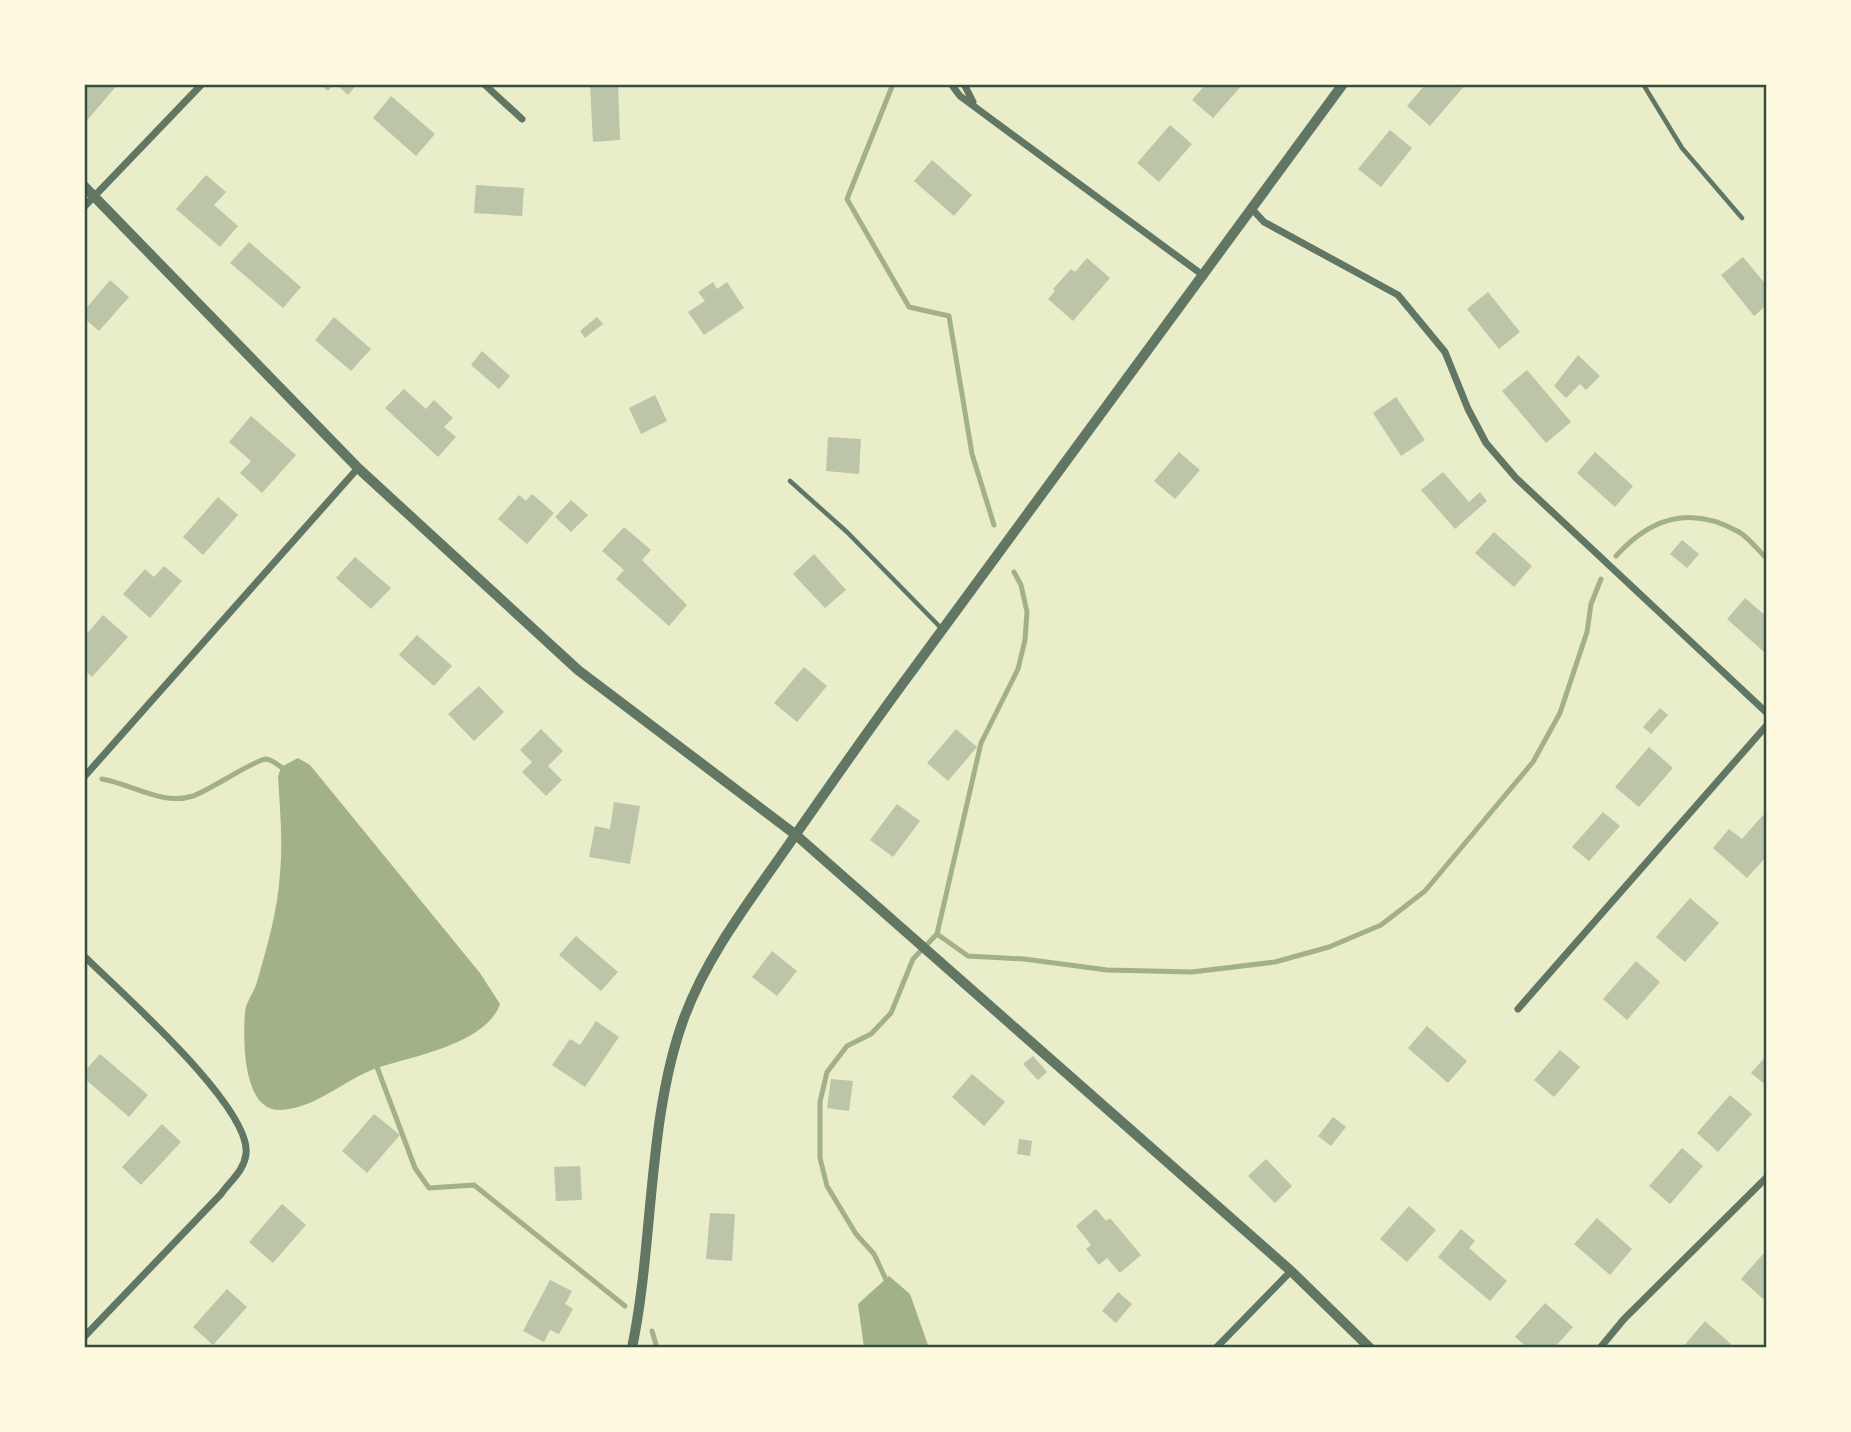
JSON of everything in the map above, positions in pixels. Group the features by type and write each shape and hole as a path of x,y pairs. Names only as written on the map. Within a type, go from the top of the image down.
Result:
{"street":[{"path":"84,207 202,84"},
{"path":"484,84 523,119"},
{"path":"951,84 960,96 1205,276"},
{"path":"964,84 974,104"},
{"path":"632,1348 642,1300 664,1099 683,1020 713,952 835,775 978,577 1205,276 1343,84"},
{"path":"84,186 358,468 579,670 796,835 1291,1271 1370,1348"},
{"path":"1252,209 1264,222 1398,295 1445,352 1468,409 1486,443 1516,478 1767,713"},
{"path":"84,777 358,468"},
{"path":"1518,1009 1767,725"},
{"path":"84,956 206,1078 239,1126 247,1150 238,1174 84,1337"},
{"path":"1600,1348 1624,1319 1767,1177"},
{"path":"1216,1348 1291,1271"}],"lane":[{"path":"1643,84 1682,148 1742,218"},
{"path":"790,481 848,532 942,630"}],"shaded area":[{"path":"298,758 310,765 480,973 500,1004 493,1017 467,1037 432,1052 370,1071 308,1104 281,1110 268,1107 252,1087 245,1055 244,1024 246,1008 257,982 272,928 279,887 281,825 278,777 281,767"},
{"path":"889,1276 910,1294 929,1348 864,1348 858,1304"}],"building":[{"path":"84,84 118,84 84,124"},
{"path":"320,84 334,84 328,91"},
{"path":"336,84 357,84 348,95"},
{"path":"590,84 618,84 620,140 593,142"},
{"path":"1206,84 1243,84 1213,118 1192,100"},
{"path":"1426,84 1466,84 1430,126 1407,106"},
{"path":"391,96 435,134 416,156 373,118"},
{"path":"1170,125 1192,144 1159,182 1137,163"},
{"path":"1390,130 1412,148 1381,187 1358,169"},
{"path":"932,160 972,195 954,216 914,181"},
{"path":"206,175 226,192 214,205 238,226 220,247 176,209"},
{"path":"476,185 524,188 522,216 474,213"},
{"path":"249,242 301,287 283,308 230,263"},
{"path":"1743,257 1767,286 1767,305 1754,316 1721,275"},
{"path":"1087,258 1110,278 1073,321 1048,299 1055,291 1053,289 1071,269 1075,272"},
{"path":"110,280 129,297 99,331 84,318 84,311"},
{"path":"713,282 717,289 727,282 744,308 704,335 688,312 705,301 698,292"},
{"path":"1488,292 1520,332 1499,349 1467,309"},
{"path":"334,317 371,349 351,371 315,340"},
{"path":"597,317 603,324 585,338 580,331"},
{"path":"482,351 510,376 499,389 471,365"},
{"path":"1578,355 1600,376 1586,390 1580,384 1566,398 1554,386"},
{"path":"1527,370 1571,422 1546,443 1502,391"},
{"path":"404,389 426,409 434,400 453,418 444,427 456,437 438,457 385,408"},
{"path":"655,395 667,421 641,434 629,408"},
{"path":"1396,397 1425,440 1401,456 1373,413"},
{"path":"251,416 296,455 262,493 240,473 251,461 229,442"},
{"path":"828,437 861,439 859,474 826,471"},
{"path":"1179,452 1200,470 1175,499 1154,481"},
{"path":"1595,452 1633,486 1615,507 1577,473"},
{"path":"1443,472 1469,502 1480,492 1487,501 1455,529 1421,490"},
{"path":"532,494 554,513 527,544 498,519 519,495 526,501"},
{"path":"218,497 238,515 203,555 183,537"},
{"path":"571,500 588,515 571,532 555,517"},
{"path":"624,527 651,550 642,560 687,605 669,626 616,579 624,570 602,551"},
{"path":"1494,532 1532,566 1514,587 1475,553"},
{"path":"1682,540 1699,554 1687,568 1670,554"},
{"path":"814,554 846,590 825,608 793,574"},
{"path":"355,557 391,588 371,609 336,578"},
{"path":"164,566 182,581 150,618 123,594 145,569 154,577"},
{"path":"1745,598 1767,617 1767,648 1764,652 1727,619"},
{"path":"103,615 128,637 92,677 84,670 84,637"},
{"path":"417,635 452,666 434,686 399,655"},
{"path":"804,667 827,686 797,722 774,703"},
{"path":"479,686 504,712 474,741 448,714"},
{"path":"1660,708 1668,715 1651,734 1643,727"},
{"path":"541,729 563,751 548,766 562,780 546,796 522,772 532,762 520,750"},
{"path":"956,729 977,747 948,781 927,763"},
{"path":"1649,747 1673,768 1639,807 1615,787"},
{"path":"614,802 640,806 630,864 589,857 595,826 610,829"},
{"path":"897,804 920,821 893,857 870,840"},
{"path":"1603,812 1620,826 1589,861 1572,847"},
{"path":"1763,815 1767,818 1767,856 1747,878 1713,848 1729,829 1742,839"},
{"path":"1690,898 1719,923 1685,962 1656,937"},
{"path":"576,936 618,972 601,991 559,955"},
{"path":"772,951 797,971 777,996 752,977"},
{"path":"1636,961 1660,982 1627,1020 1603,999"},
{"path":"596,1021 619,1037 585,1087 552,1065 570,1039 580,1045"},
{"path":"1427,1026 1467,1061 1448,1083 1408,1048"},
{"path":"1560,1050 1580,1067 1554,1097 1534,1080"},
{"path":"100,1054 148,1095 129,1117 84,1078 84,1072"},
{"path":"1767,1055 1767,1086 1751,1073"},
{"path":"1033,1056 1047,1072 1038,1080 1023,1064"},
{"path":"972,1074 1005,1102 984,1126 952,1097"},
{"path":"831,1079 853,1081 849,1111 827,1108"},
{"path":"1730,1095 1752,1114 1718,1152 1697,1133"},
{"path":"374,1114 400,1135 367,1173 342,1151"},
{"path":"1333,1117 1346,1127 1331,1146 1318,1136"},
{"path":"162,1124 181,1142 141,1185 122,1167"},
{"path":"1019,1139 1032,1141 1030,1156 1017,1154"},
{"path":"1682,1148 1703,1166 1670,1204 1649,1186"},
{"path":"1266,1159 1292,1186 1275,1203 1248,1176"},
{"path":"580,1166 582,1200 556,1201 554,1167"},
{"path":"282,1204 306,1225 273,1263 249,1242"},
{"path":"1409,1206 1436,1230 1407,1262 1380,1239"},
{"path":"1096,1209 1106,1221 1110,1218 1141,1255 1120,1273 1107,1258 1099,1265 1086,1249 1091,1245 1076,1226"},
{"path":"710,1213 735,1214 732,1261 706,1259"},
{"path":"1597,1218 1632,1249 1610,1275 1574,1244"},
{"path":"1461,1229 1475,1241 1469,1248 1507,1281 1490,1301 1438,1257"},
{"path":"1764,1253 1767,1256 1767,1294 1763,1299 1741,1279"},
{"path":"550,1280 572,1291 565,1304 573,1309 559,1334 550,1330 544,1342 523,1331"},
{"path":"227,1289 247,1307 213,1345 193,1327"},
{"path":"1118,1292 1132,1304 1116,1323 1102,1311"},
{"path":"1545,1303 1573,1327 1554,1348 1528,1348 1515,1337"},
{"path":"1705,1321 1731,1344 1728,1348 1682,1348"}],"waterway":[{"path":"893,84 847,199 909,307 949,316 972,454 994,525"},
{"path":"1616,556 1643,532 1658,524 1688,517 1704,519 1739,532 1767,559"},
{"path":"889,1286 874,1254 856,1234 827,1186 820,1158 820,1102 827,1072 847,1046 871,1034 891,1013 913,959 937,934 981,743 1018,669 1025,640 1027,612 1021,585 1014,572"},
{"path":"937,934 968,956 1024,959 1107,970 1192,972 1275,962 1329,947 1381,925 1425,891 1533,762 1560,713 1587,632 1591,604 1601,579"},
{"path":"102,779 158,796 181,798 201,793 261,760 266,759 281,767"},
{"path":"377,1067 415,1168 429,1188 474,1185 625,1306"},
{"path":"652,1331 657,1348"}]}
